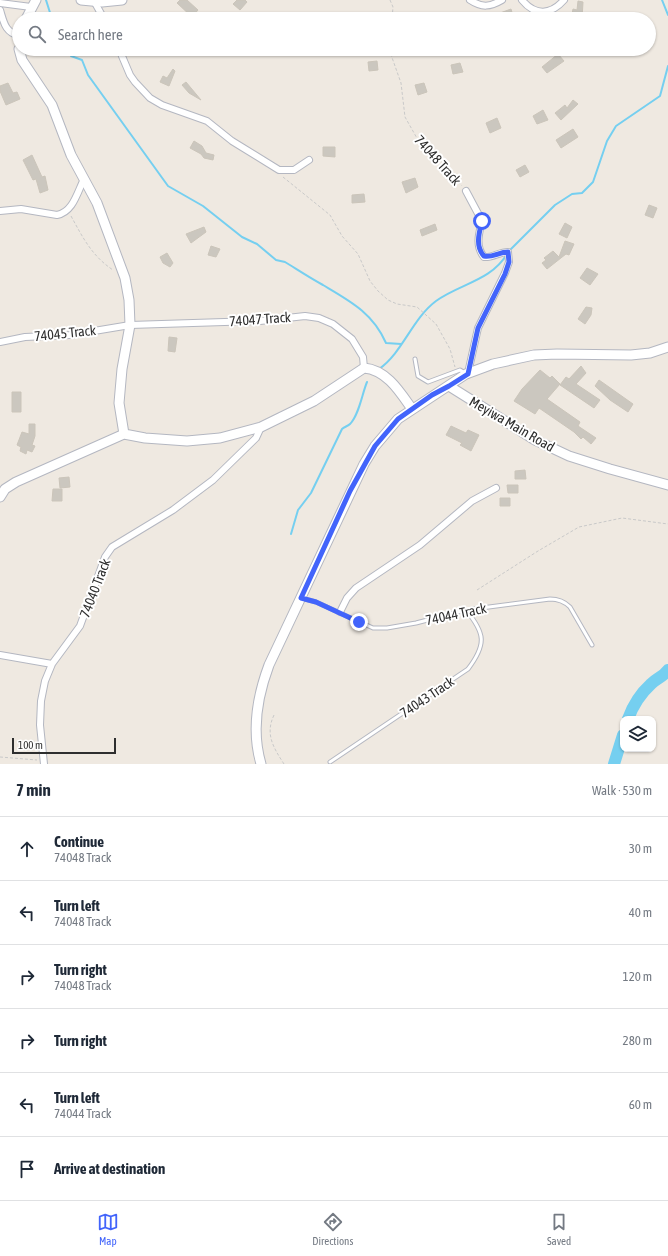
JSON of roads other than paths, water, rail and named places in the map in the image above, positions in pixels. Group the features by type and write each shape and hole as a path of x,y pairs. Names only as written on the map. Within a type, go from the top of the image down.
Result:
{"street":[{"path":"81,0 122,0"},
{"path":"470,0 480,6 488,6 502,0"},
{"path":"522,0 526,6 536,12"},
{"path":"549,12 564,0"},
{"path":"94,1 100,12"},
{"path":"0,3 34,4"},
{"path":"0,10 7,30 12,34"},
{"path":"21,56 22,60 52,105 71,155 97,203 126,278 130,325 122,369 119,403 124,434"},
{"path":"122,56 130,75 135,82 150,98 162,105 207,121 232,142 280,170 294,170 309,160"},
{"path":"0,211 21,209 57,215 68,210 84,179"},
{"name":"74048 Track","path":"466,191 482,221 479,234 480,252 484,256 489,257 502,252 508,252 510,258 503,278 482,317 467,374"},
{"name":"74047 Track","path":"130,325 260,322 305,316 319,318 333,324 352,339 363,357 367,369"},
{"name":"74045 Track","path":"0,342 25,337 70,335 130,325"},
{"path":"261,764 256,734 256,712 261,685 364,464 387,431 398,419 432,395 467,374 512,359 534,355 557,354 631,356 667,348"},
{"path":"0,497 5,489 16,482 124,434 145,438 187,441 220,438 261,427 314,401 367,369 382,374 393,384 412,409"},
{"name":"Meyiwa Main Road","path":"449,386 535,440 569,456 668,485"},
{"name":"74040 Track","path":"44,762 40,725 41,701 45,681 52,664 80,626 103,563 112,547 173,510 213,480 256,438 261,427"},
{"path":"340,612 347,598 356,588 420,545 472,501 496,488"},
{"path":"0,655 52,664"}],"lane":[{"path":"415,359 418,376 428,382 457,370 467,374"},
{"name":"74044 Track","path":"301,598 340,612 366,626 387,628 416,623 466,610 558,599 565,602 570,607 592,645"},
{"name":"74043 Track","path":"330,762 468,669 477,658 481,645 481,634 478,624 466,610"}],"waterway":[{"path":"46,0 50,12"},
{"path":"662,0 668,15"},
{"path":"71,56 82,60 88,75 168,186 203,206 242,237 257,244 276,260 285,262 351,302 374,324 386,343 401,344"},
{"path":"509,251 555,205 572,194 582,193 593,182 607,141 616,126 660,96 668,66"},
{"path":"379,369 395,354 420,317 428,308 445,295 484,276 500,263 507,254"},
{"path":"291,534 298,510 311,493 342,429 350,424 356,415 367,382"},
{"path":"629,716 643,692 668,670"},
{"path":"614,764 620,745"}]}
